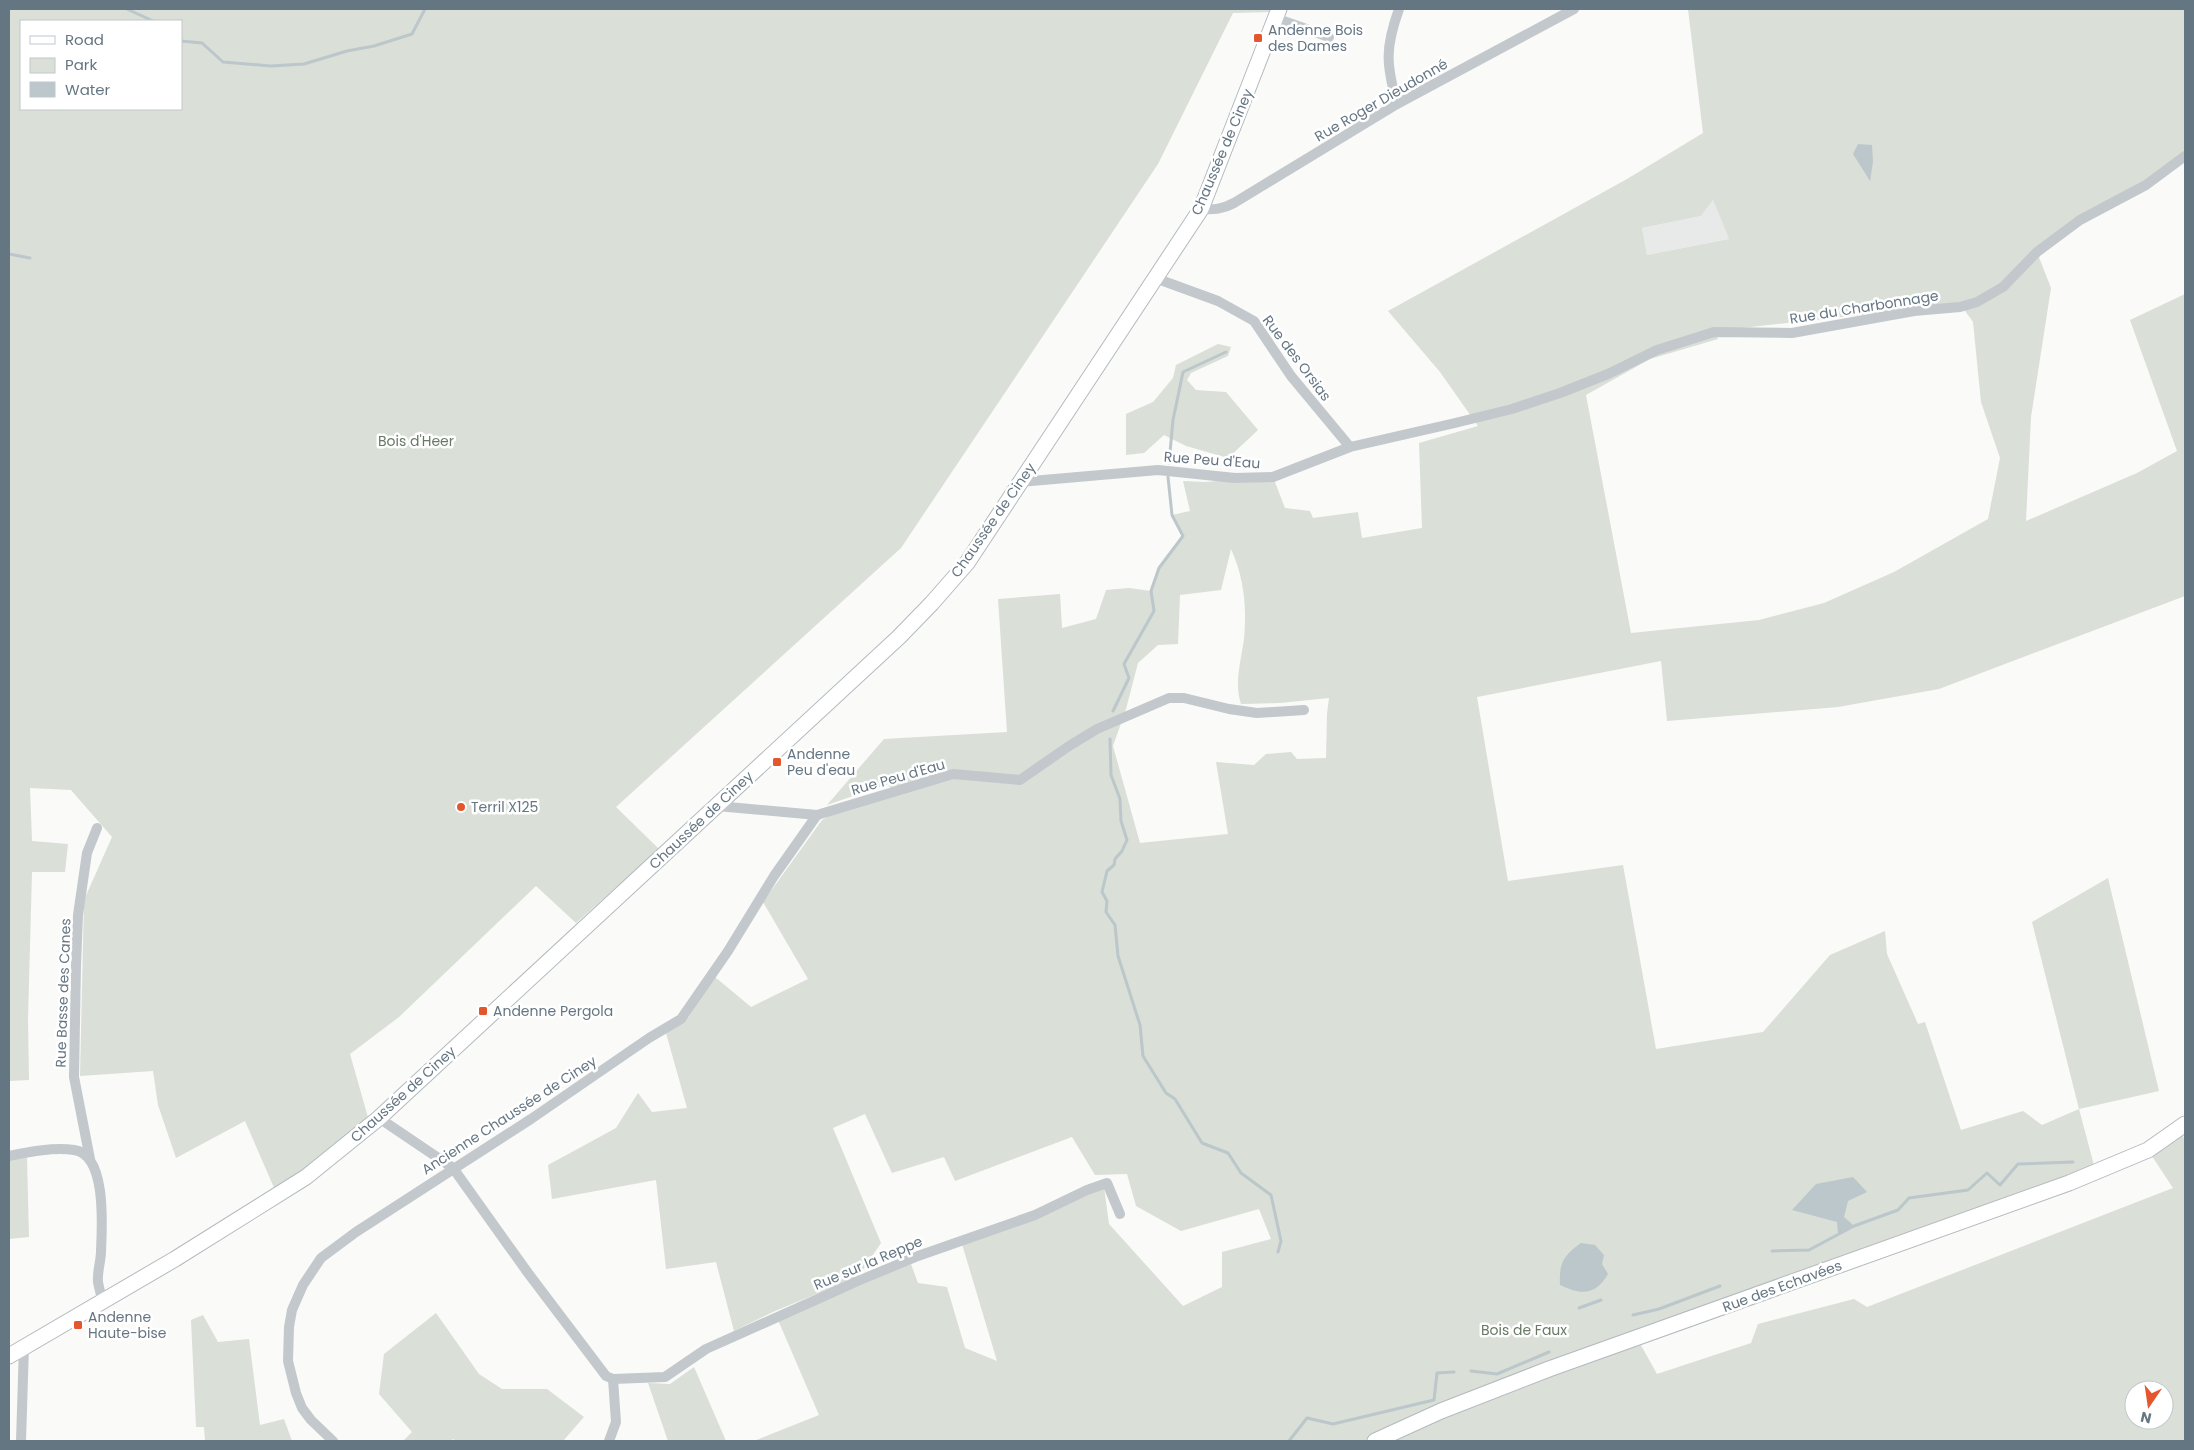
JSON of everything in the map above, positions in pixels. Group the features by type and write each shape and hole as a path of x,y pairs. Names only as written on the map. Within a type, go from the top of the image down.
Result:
{"main road":[{"name":"Chaussée de Ciney","path":"9,1356 175,1259 306,1178 379,1118 717,806 932,603 966,563 1201,208 1277,14"},
{"name":"Rue des Echavées","path":"1375,1441 1441,1411 1549,1370 2069,1182 2148,1150 2185,1124"}],"street":[{"path":"1397,104 1389,74 1388,44 1399,9"},
{"name":"Rue Roger Dieudonné","path":"1201,208 1214,210 1230,206 1397,104 1574,9"},
{"name":"Chaussée de Ciney","path":"1277,14 1329,36"},
{"name":"Rue du Charbonnage","path":"1455,424 1512,409 1560,393 1608,374 1657,350 1714,332 1792,333 1914,311 1960,307 1977,302 2003,287 2037,252 2080,220 2146,185 2185,156"},
{"name":"Rue des Orsias","path":"1155,278 1218,301 1254,321 1291,376 1350,447"},
{"name":"Rue Peu d'Eau","path":"1020,482 1158,470 1235,478 1273,477 1350,447 1455,424"},
{"name":"Rue Peu d'Eau","path":"717,806 817,815 953,774 1020,780 1097,729 1169,698 1184,698 1229,709 1257,713 1304,710"},
{"name":"Ancienne Chaussée de Ciney","path":"333,1441 311,1420 302,1408 288,1361 288,1336 296,1297 321,1258 356,1232 531,1119 649,1038 681,1019 728,951 774,876 817,815"},
{"name":"Rue Basse des Canes","path":"97,828 87,853 78,915 74,1077 90,1159 99,1181 101,1198 101,1251 98,1282 102,1301"},
{"path":"379,1118 453,1168 528,1273 606,1376 613,1379 616,1422 609,1441"},
{"path":"9,1156 35,1151 76,1150 90,1159"},
{"name":"Rue sur la Reppe","path":"613,1379 665,1377 706,1349 858,1281 918,1256 1035,1215 1087,1190 1107,1183 1120,1214"},
{"path":"21,1441 24,1346"}],"shaded area":[{"path":"1713,200 1729,239 1647,255 1642,228 1701,216"}],"green space":[{"name":"Bois d'Heer","path":"9,9 1273,9 1272,12 1233,13 1158,164 901,548 616,807 659,849 576,923 536,886 399,1017 350,1054 369,1121 275,1190 245,1121 176,1158 158,1105 153,1071 80,1076 84,900 112,837 71,790 30,788 32,841 68,844 65,872 32,872 28,1019 29,1080 9,1081"},
{"name":"Bois de Faux","path":"1688,9 2185,9 2185,156 2037,252 2051,288 2031,417 2026,521 2137,473 2177,451 2130,320 2185,294 2185,596 1939,689 1838,707 1667,721 1661,661 1477,697 1508,881 1623,865 1656,1049 1763,1032 1830,955 1885,931 1887,954 1918,1024 1925,1022 1961,1130 2023,1111 2042,1125 2079,1109 2095,1169 1637,1338 1657,1374 1751,1343 1758,1324 1854,1299 1867,1307 2173,1188 2148,1150 2181,1128 2185,1143 2185,1441 754,1441 819,1415 778,1320 911,1264 918,1283 947,1287 965,1348 997,1361 962,1244 1104,1187 1109,1224 1183,1306 1222,1287 1222,1252 1271,1239 1259,1209 1181,1231 1136,1206 1127,1174 1095,1175 1072,1137 955,1181 944,1157 892,1173 865,1114 833,1128 881,1243 858,1277 775,1311 734,1331 716,1262 666,1269 656,1180 552,1199 548,1165 616,1128 638,1093 652,1112 687,1108 666,1033 688,1018 715,977 751,1007 808,979 763,902 822,820 834,813 895,795 888,784 827,805 884,739 1007,732 998,599 1060,594 1062,628 1096,619 1106,590 1129,588 1151,591 1159,568 1183,536 1172,515 1190,511 1183,481 1205,482 1273,477 1285,508 1310,511 1313,518 1358,512 1362,538 1422,528 1419,443 1478,426 1440,372 1388,311 1627,179 1703,133","holes":["1713,200 1729,239 1647,255 1642,228 1701,216","1960,304 1973,322 1981,402 2000,458 1988,519 1894,572 1824,603 1759,620 1631,633 1586,395 1650,359 1718,339 1714,331","1231,549 1242,582 1245,604 1244,639 1238,680 1241,704 1280,703 1329,698 1326,758 1297,759 1291,752 1266,754 1254,765 1216,762 1228,834 1140,843 1113,746 1126,709 1138,663 1158,645 1178,644 1180,595 1221,590"]},
{"path":"1218,344 1231,347 1228,356 1191,373 1187,380 1196,390 1226,392 1258,430 1228,458 1186,446 1164,435 1144,453 1126,455 1126,414 1153,402 1173,378 1176,365"},
{"path":"2108,878 2159,1091 2079,1109 2032,922"},
{"path":"27,1158 29,1237 9,1239 9,1159"},
{"path":"436,1313 479,1374 502,1389 547,1389 584,1417 563,1441 456,1441 453,1439 451,1441 403,1441 412,1432 379,1394 384,1354"},
{"path":"203,1315 218,1342 249,1339 260,1425 284,1419 292,1441 205,1441 204,1427 196,1427 191,1320"},
{"path":"694,1367 726,1441 668,1441 648,1383 670,1384"}],"water":[{"path":"1858,144 1872,145 1873,162 1870,181 1853,154"},
{"path":"1853,1177 1867,1192 1848,1201 1844,1217 1854,1226 1838,1234 1837,1222 1792,1210 1816,1184"},
{"path":"1581,1243 1595,1245 1604,1255 1602,1264 1608,1274 1593,1290 1581,1292 1560,1285 1560,1271 1566,1256"}],"waterway":[{"path":"127,9 151,20"},
{"path":"182,41 202,43 223,62 271,66 304,64 412,34 425,9"},
{"path":"9,254 30,258"},
{"path":"1169,463 1173,420 1183,372 1226,352"},
{"path":"1113,711 1129,678 1124,664 1154,611 1151,591 1159,568 1183,536 1172,515 1168,477"},
{"path":"1110,739 1111,775 1120,799 1121,821 1127,840 1122,851 1115,859 1114,865 1107,871 1102,892 1107,901 1106,912 1115,925 1118,956 1140,1025 1143,1056 1166,1093 1175,1099 1202,1143 1228,1153 1241,1173 1271,1195 1281,1241 1278,1252"},
{"path":"1772,1251 1809,1250 1854,1226 1898,1210 1909,1198 1968,1190 1987,1173 2000,1185 2018,1164 2073,1162"},
{"path":"1633,1315 1659,1309 1720,1286"},
{"path":"1579,1308 1601,1300"},
{"path":"1471,1371 1497,1374 1549,1352"},
{"path":"1289,1441 1307,1418 1333,1424 1434,1400 1437,1373 1454,1372"}],"place":[{"name":"Andenne Bois des Dames","path":"1258,38"},
{"name":"Andenne Peu d'eau","path":"777,762"},
{"name":"Terril X125","path":"461,807"},
{"name":"Andenne Pergola","path":"483,1011"},
{"name":"Andenne Haute-bise","path":"78,1325"}]}
